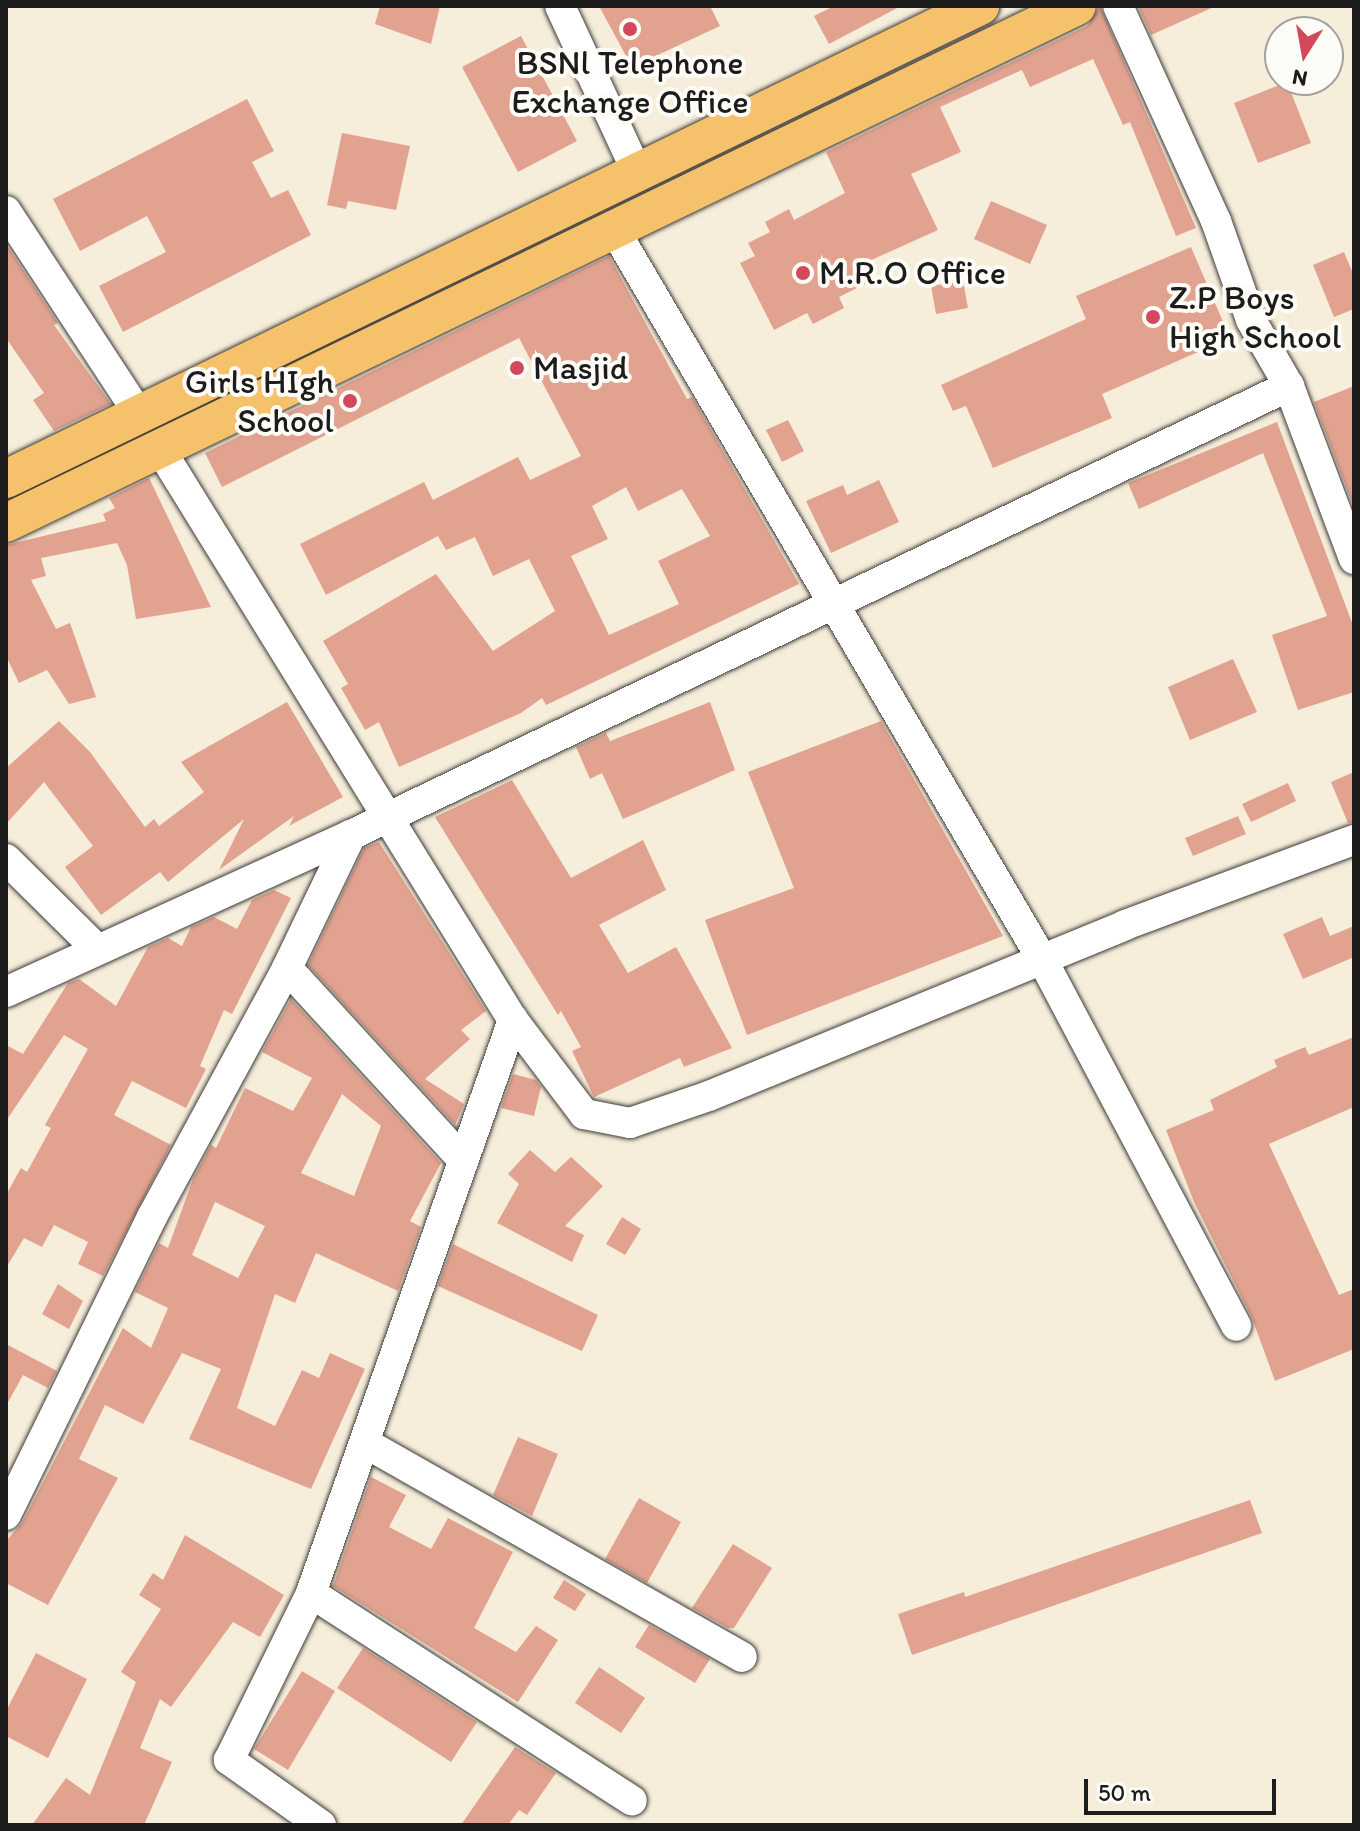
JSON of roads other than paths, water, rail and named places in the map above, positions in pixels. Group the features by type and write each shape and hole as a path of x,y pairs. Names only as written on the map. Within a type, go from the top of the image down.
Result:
{"main road":[{"path":"6,479 980,6"},
{"path":"6,523 1077,6"},
{"path":"776,105 794,142"},
{"path":"244,364 260,400"}],"street":[{"path":"560,6 637,172"},
{"path":"1118,6 1216,221 1251,320 1289,386 1354,559"},
{"path":"6,211 139,414"},
{"path":"614,229 1042,959 1236,1326"},
{"path":"6,992 351,835 1289,386"},
{"path":"160,449 513,1020 584,1114 630,1123 1042,959 1354,840"},
{"path":"6,1515 152,1217 287,968 351,835"},
{"path":"6,859 98,950"},
{"path":"287,968 461,1158"},
{"path":"321,1825 229,1760 311,1593 367,1444 461,1158 513,1020"},
{"path":"367,1444 742,1657"},
{"path":"311,1593 632,1801"}],"place":[{"name":"BSNl Telephone Exchange Office","path":"630,29"},
{"name":"M.R.O Office","path":"803,273"},
{"name":"Z.P Boys High School","path":"1153,317"},
{"name":"Masjid","path":"517,368"},
{"name":"Girls HIgh School","path":"350,401"}]}
